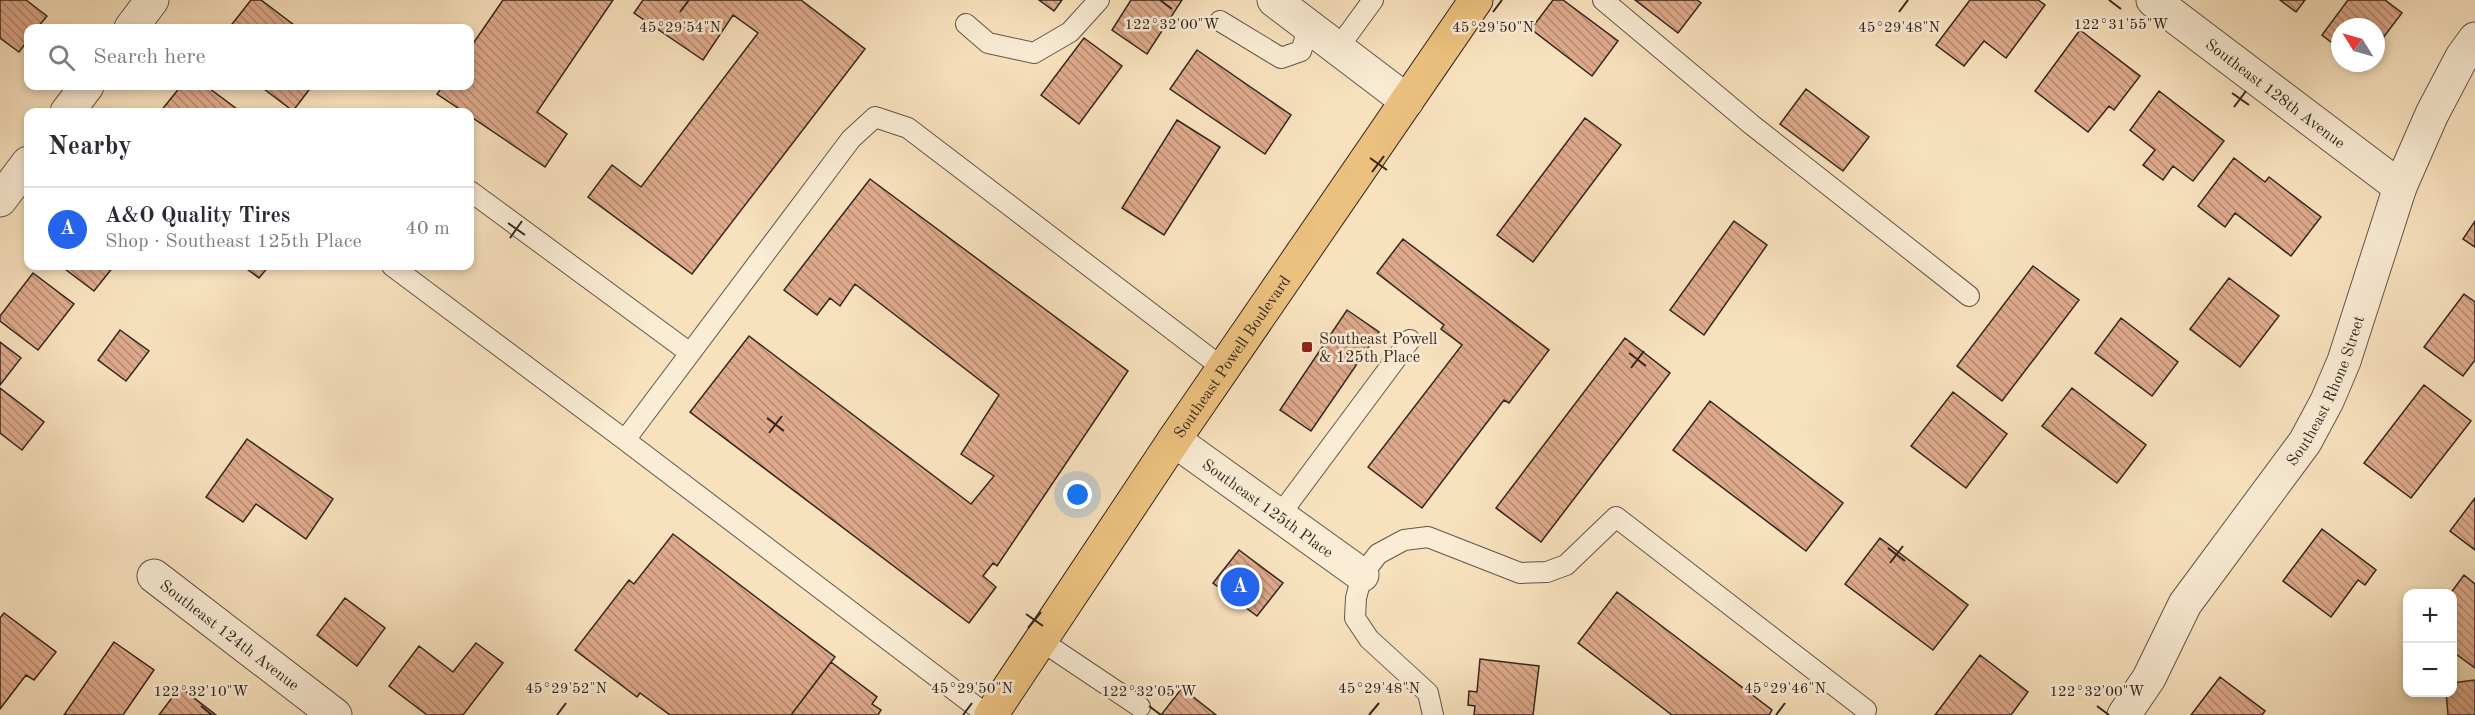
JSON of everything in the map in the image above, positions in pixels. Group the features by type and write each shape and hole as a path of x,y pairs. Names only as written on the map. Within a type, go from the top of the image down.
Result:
{"main road":[{"name":"Southeast Powell Boulevard","path":"989,715 1174,440 1476,0"}],"street":[{"path":"134,24 152,0"},
{"path":"1274,0 1407,101"},
{"name":"Southeast 128th Avenue","path":"2153,0 2400,187"},
{"name":"Southeast Rhone Street","path":"2124,715 2149,678 2185,604 2305,442 2327,401 2344,361 2400,187 2432,114 2462,57 2475,39"},
{"path":"70,108 84,90"},
{"path":"0,200 24,168"},
{"name":"Southeast 125th Place","path":"1174,440 1362,575"},
{"name":"Southeast 124th Avenue","path":"154,576 335,715"}],"lane":[{"path":"966,24 988,43 1034,53 1070,32 1099,0"},
{"path":"1338,48 1373,0"},
{"path":"1603,0 1752,125 1969,296"},
{"path":"1220,21 1281,58 1301,51 1309,27"},
{"path":"625,440 851,139 875,117 908,128 1224,369"},
{"path":"474,194 690,353"},
{"path":"397,270 989,715"},
{"path":"1280,516 1410,340"},
{"path":"1433,715 1428,693 1370,639 1355,618 1356,598 1362,575 1378,554 1404,540 1428,537 1520,573 1547,572 1566,565 1616,517 1866,710"},
{"path":"1040,640 1140,707"}],"building":[{"path":"0,0 26,0 47,16 40,24 24,24 24,45 19,52 0,38"},
{"path":"251,0 261,0 293,24 232,24"},
{"path":"503,0 613,0 537,112 567,134 545,167 474,119 474,108 458,108 437,94 440,90 474,90 474,42"},
{"path":"643,0 801,0 865,49 692,274 588,197 612,165 641,187 758,33 733,15 703,60 634,13"},
{"path":"1039,0 1062,0 1054,11"},
{"path":"1131,0 1182,0 1147,54 1112,30"},
{"path":"1553,0 1563,0 1618,41 1592,76 1531,29"},
{"path":"1635,0 1697,0 1701,3 1678,33"},
{"path":"1970,0 2038,0 2045,5 2006,58 1984,41 1964,66 1936,45"},
{"path":"2280,0 2305,0 2296,12"},
{"path":"2348,0 2385,0 2402,13 2385,35 2385,18 2335,18"},
{"path":"2331,23 2331,42 2322,35"},
{"path":"2080,30 2140,76 2114,110 2109,106 2088,132 2035,91"},
{"path":"1084,38 1122,66 1079,124 1041,95"},
{"path":"1197,50 1291,115 1265,154 1170,89"},
{"path":"1806,89 1869,137 1843,171 1780,124"},
{"path":"178,90 211,90 236,108 163,108"},
{"path":"265,90 309,90 295,108 289,108"},
{"path":"2159,91 2224,141 2193,181 2173,166 2163,180 2143,165 2155,150 2130,130"},
{"path":"1585,118 1621,145 1533,262 1497,235"},
{"path":"1177,120 1220,147 1164,235 1122,208"},
{"path":"2234,158 2265,182 2269,177 2321,217 2291,256 2235,213 2225,227 2198,206"},
{"path":"870,179 1128,371 997,566 993,563 983,576 996,587 969,623 690,412 749,336 971,504 994,476 961,454 999,395 855,284 840,306 830,298 817,315 784,290"},
{"path":"1734,221 1767,245 1704,335 1670,310"},
{"path":"2475,221 2475,247 2463,239"},
{"path":"1403,239 1549,350 1509,403 1504,400 1422,508 1368,467 1462,345 1441,329 1444,325 1377,273"},
{"path":"2033,266 2079,300 2002,401 1957,366"},
{"path":"66,270 111,270 94,291"},
{"path":"248,270 266,270 259,278"},
{"path":"33,273 74,304 38,350 0,321 0,316"},
{"path":"2229,278 2279,316 2240,367 2190,329"},
{"path":"2464,294 2475,302 2475,360 2463,376 2424,347"},
{"path":"1347,310 1379,332 1311,431 1280,410"},
{"path":"2121,318 2178,362 2152,396 2095,353"},
{"path":"120,330 149,351 126,381 98,360"},
{"path":"1625,338 1670,373 1541,542 1496,508"},
{"path":"0,342 21,358 0,385"},
{"path":"2424,385 2471,421 2411,498 2364,463"},
{"path":"0,388 44,422 22,450 0,433"},
{"path":"2072,388 2146,445 2117,483 2042,426"},
{"path":"1953,392 2007,434 1966,488 1911,446"},
{"path":"1710,401 1843,503 1806,551 1673,450"},
{"path":"247,439 333,499 306,539 256,504 243,522 206,497"},
{"path":"2475,498 2475,550 2450,531"},
{"path":"2322,529 2376,570 2365,585 2358,580 2331,617 2283,581"},
{"path":"673,534 835,657 791,715 670,715 640,693 637,697 575,650 629,580 634,584"},
{"path":"1880,538 1968,605 1933,650 1845,584"},
{"path":"1239,550 1283,583 1257,616 1213,583"},
{"path":"2464,575 2475,584 2475,668 2457,655 2457,589 2454,589"},
{"path":"1617,592 1772,710 1769,715 1672,715 1578,643"},
{"path":"345,598 385,628 357,666 317,635"},
{"path":"4,613 56,652 34,680 26,675 0,709 0,618"},
{"path":"114,642 154,670 123,715 64,715"},
{"path":"476,643 503,663 463,715 427,715 389,686 419,646 453,672"},
{"path":"1980,655 2028,692 2011,715 1935,715"},
{"path":"1480,659 1539,666 1533,715 1474,715 1475,706 1468,705 1469,691 1477,692"},
{"path":"831,662 877,697 872,704 881,710 878,715 791,715"},
{"path":"2220,677 2265,711 2262,715 2191,715"},
{"path":"2475,680 2475,715 2448,715 2446,697 2457,697 2457,682"},
{"path":"180,687 216,715 159,715"},
{"path":"1182,688 1216,715 1161,715"}],"place":[{"name":"Southeast Powell & 125th Place","path":"1307,347"},
{"name":"A&O Quality Tires","path":"1240,587"}]}
